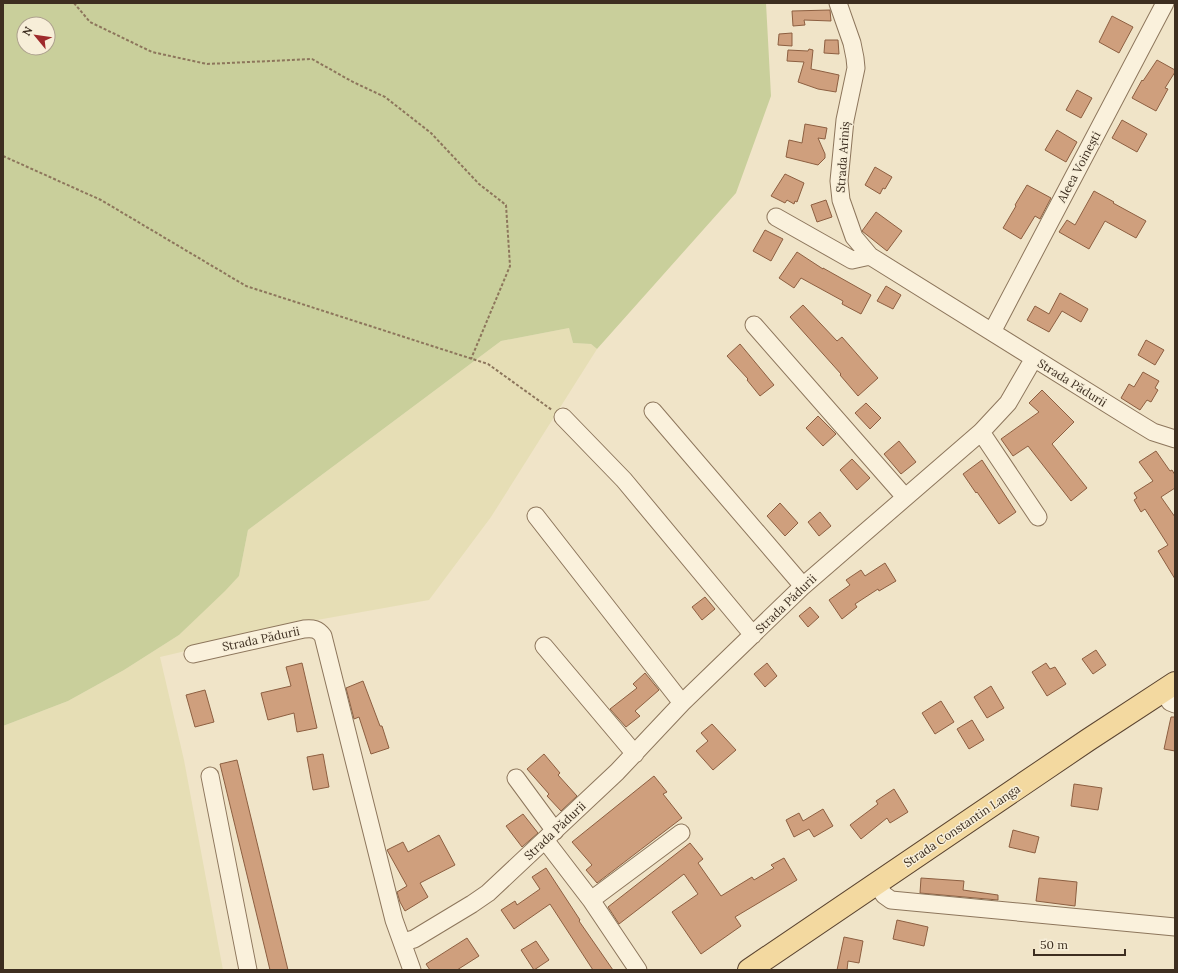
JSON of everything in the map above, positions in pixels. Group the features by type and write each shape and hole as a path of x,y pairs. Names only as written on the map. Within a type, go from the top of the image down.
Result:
{"main road":[{"name":"Strada Constantin Langa","path":"749,970 1088,740 1171,693"}],"street":[{"name":"Strada Ariniș","path":"838,3 856,58 856,68 845,120 839,181 840,200 854,237 870,256 1034,358"},
{"name":"Aleea Voinești","path":"992,332 1165,3"},
{"path":"776,217 852,260 870,256"},
{"path":"754,325 905,497"},
{"name":"Strada Pădurii","path":"403,942 414,939 488,893 550,836 635,754 682,703 803,586 981,432 1008,403 1034,358 1153,432 1175,439"},
{"path":"653,411 803,586"},
{"path":"563,417 624,480 753,635"},
{"path":"981,432 1038,517"},
{"path":"536,516 682,703"},
{"name":"Strada Pădurii","path":"192,654 304,629 312,628 321,633 394,920 412,970"},
{"path":"544,646 635,754"},
{"path":"210,776 248,970"},
{"path":"516,778 550,836 638,970"},
{"path":"591,900 681,834"},
{"path":"877,884 884,895 891,900 1175,927"}],"path":[{"path":"74,3 90,22 152,52 207,64 312,59 353,82 385,97 431,133 479,184 506,206 510,266 471,359"},
{"path":"3,156 101,200 246,286 488,364 563,417"}],"shaded area":[{"path":"569,328 573,343 591,344 597,349 491,517 429,600 317,620 160,657 184,760 223,970 3,970 3,726 68,701 124,670 179,635 239,576 248,530 501,341"}],"green space":[{"path":"3,3 766,3 771,96 736,193 597,349 591,344 573,343 569,328 501,341 248,530 239,576 179,635 124,670 68,701 3,726"}],"building":[{"path":"830,10 831,21 804,20 805,25 793,26 792,11"},
{"path":"1112,16 1133,27 1119,53 1099,42"},
{"path":"792,33 792,46 778,45 779,34"},
{"path":"825,40 838,40 839,54 824,53"},
{"path":"809,49 813,50 811,69 839,75 836,92 818,89 798,82 804,62 787,61 788,50 808,51"},
{"path":"1157,60 1175,70 1175,72 1165,88 1168,89 1156,111 1132,98 1142,80 1143,81"},
{"path":"1077,90 1092,98 1081,118 1066,110"},
{"path":"1122,120 1147,134 1137,152 1112,138"},
{"path":"805,124 827,128 825,139 818,138 825,154 825,158 818,165 786,157 789,140 802,143"},
{"path":"1057,130 1077,142 1066,162 1045,150"},
{"path":"875,167 892,177 885,189 883,188 880,194 865,185"},
{"path":"785,174 804,183 797,202 795,201 794,204 787,200 785,203 771,196"},
{"path":"1027,185 1051,198 1040,219 1035,216 1021,239 1003,228"},
{"path":"1094,191 1146,221 1136,238 1105,221 1089,249 1059,232 1067,220 1075,225"},
{"path":"826,200 832,217 817,222 811,205"},
{"path":"876,212 902,231 887,251 862,231"},
{"path":"765,230 783,239 771,261 753,251"},
{"path":"797,252 823,269 871,295 861,314 842,304 843,301 801,278 794,288 779,278"},
{"path":"886,286 901,295 893,309 877,301"},
{"path":"1060,293 1088,309 1081,322 1062,311 1049,332 1027,320 1035,306 1049,314"},
{"path":"803,305 837,341 842,337 878,378 858,396 840,375 841,374 790,317"},
{"path":"1146,340 1164,350 1155,365 1138,355"},
{"path":"740,344 774,385 760,396 747,380 748,379 727,356"},
{"path":"1143,372 1159,381 1155,388 1158,390 1151,402 1147,400 1140,410 1121,398 1129,384 1134,387"},
{"path":"1042,390 1074,422 1052,444 1087,488 1071,501 1028,446 1013,456 1001,439 1039,412 1029,403"},
{"path":"866,403 881,418 870,429 855,413"},
{"path":"818,416 836,434 823,446 806,428"},
{"path":"899,441 916,462 901,474 884,454"},
{"path":"1156,451 1170,471 1172,470 1175,475 1175,488 1161,497 1175,517 1175,579 1158,551 1168,545 1145,509 1141,512 1134,500 1137,498 1134,493 1153,481 1139,462"},
{"path":"852,459 870,478 857,490 840,470"},
{"path":"982,460 1016,512 999,524 963,474"},
{"path":"780,503 798,523 785,536 767,516"},
{"path":"820,512 831,526 819,536 808,522"},
{"path":"885,563 896,581 879,591 878,589 855,604 857,607 842,619 829,600 850,585 846,580 861,570 865,576"},
{"path":"705,597 715,609 702,620 692,607"},
{"path":"810,607 819,617 808,627 799,616"},
{"path":"1096,650 1106,665 1093,674 1082,659"},
{"path":"302,663 317,728 297,732 294,713 268,720 261,693 291,686 286,667"},
{"path":"767,663 777,676 765,687 754,674"},
{"path":"1046,663 1050,669 1055,667 1066,684 1047,696 1032,672"},
{"path":"645,673 659,690 635,711 640,716 626,727 610,709 637,688 633,684"},
{"path":"363,681 380,726 382,726 389,748 371,754 359,717 354,719 346,688"},
{"path":"991,686 1004,708 987,718 974,697"},
{"path":"205,690 214,722 195,727 186,695"},
{"path":"941,701 954,722 935,734 922,713"},
{"path":"1171,717 1175,717 1175,751 1164,749"},
{"path":"972,720 984,740 969,749 957,729"},
{"path":"712,724 736,750 713,770 696,751 708,741 701,733"},
{"path":"323,754 329,787 313,790 307,757"},
{"path":"544,754 560,773 558,775 577,796 561,811 547,796 549,794 527,769"},
{"path":"237,760 288,970 270,970 220,764"},
{"path":"654,776 667,792 663,794 682,818 597,883 586,870 592,865 572,842"},
{"path":"1074,784 1102,788 1098,810 1071,806"},
{"path":"894,789 908,812 890,823 887,818 861,839 850,825 878,804 876,801"},
{"path":"823,809 833,826 814,837 809,829 794,837 786,820 799,813 803,821"},
{"path":"523,814 538,833 522,847 506,826"},
{"path":"1013,830 1039,837 1035,853 1009,847"},
{"path":"439,835 455,865 420,883 428,897 405,911 397,892 407,886 387,850 403,842 408,852"},
{"path":"690,843 703,859 698,863 721,896 752,877 754,880 774,868 771,865 784,858 797,880 735,917 741,926 701,954 672,912 698,894 684,874 619,924 608,907"},
{"path":"546,868 580,920 579,921 613,970 593,970 550,904 514,929 501,910 515,901 517,905 540,889 532,877"},
{"path":"921,878 964,881 963,890 998,895 998,900 920,893"},
{"path":"1039,878 1077,882 1075,906 1036,901"},
{"path":"897,920 928,927 924,946 893,939"},
{"path":"844,937 863,941 859,963 848,961 847,970 837,970"},
{"path":"467,938 479,956 457,970 430,970 426,964"},
{"path":"536,941 549,960 534,970 521,950"}]}
